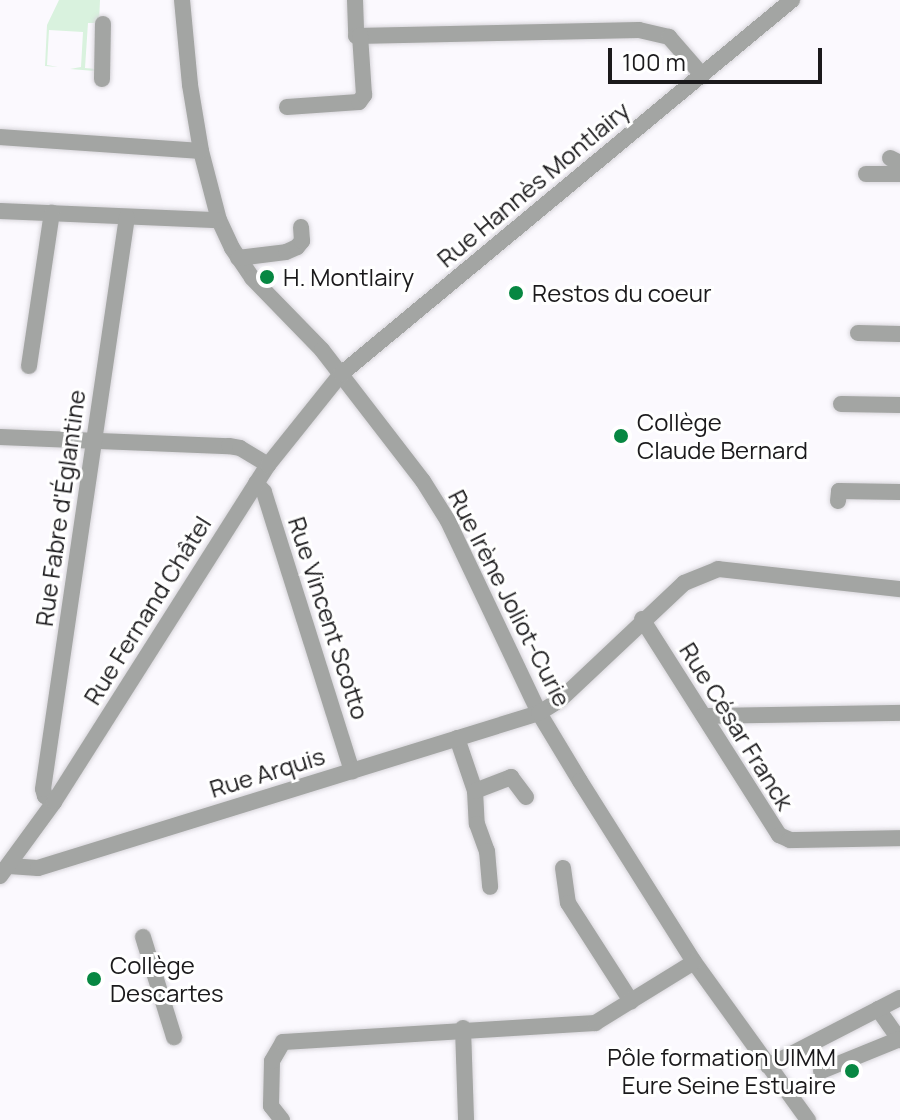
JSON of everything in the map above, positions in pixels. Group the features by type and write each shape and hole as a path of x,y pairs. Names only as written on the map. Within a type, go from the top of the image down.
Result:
{"street":[{"name":"Rue Irène Joliot-Curie","path":"182,0 190,85 201,151 219,220 238,258 252,278 300,324 406,455 448,521 539,713 694,962 808,1120"},
{"path":"355,0 356,36 639,30 669,37 702,75"},
{"name":"Rue Hannès Montlairy","path":"341,374 792,0"},
{"path":"102,79 103,24"},
{"path":"287,107 359,102 364,95 360,35"},
{"path":"0,137 201,151"},
{"path":"866,174 900,174"},
{"path":"0,211 219,220"},
{"path":"29,366 52,213"},
{"name":"Rue Fabre d'Églantine","path":"54,802 45,796 43,789 127,217"},
{"path":"238,258 286,252 297,247 302,241 301,227"},
{"path":"858,333 900,334"},
{"name":"Rue Fernand Châtel","path":"6,864 54,802 268,465 341,374"},
{"path":"841,404 900,405"},
{"path":"0,437 229,446 240,448 268,465"},
{"name":"Rue Vincent Scotto","path":"256,483 264,492 352,771"},
{"path":"838,501 839,491 900,492"},
{"name":"Rue Arquis","path":"6,864 38,868 539,713 561,699 642,619 684,583 718,569 900,589"},
{"name":"Rue César Franck","path":"642,619 779,835 790,840 900,838"},
{"path":"704,716 900,713"},
{"path":"457,738 475,791 477,824 487,851 490,887"},
{"path":"475,791 511,777 526,797"},
{"path":"563,868 568,903 631,1001"},
{"path":"143,937 174,1037"},
{"path":"282,1120 271,1106 272,1061 283,1042 463,1028 595,1023 694,962"},
{"path":"768,1066 900,998"},
{"path":"821,1071 900,1040 878,1009"},
{"path":"463,1028 466,1120"}],"green space":[{"path":"59,0 100,0 99,23 88,23 85,68 95,71 70,69 81,67 83,32 49,30 47,65 58,67 45,66 47,25"}],"place":[{"name":"H. Montlairy","path":"267,277"},
{"name":"Restos du coeur","path":"516,293"},
{"name":"Collège Claude Bernard","path":"621,436"},
{"name":"Collège Descartes","path":"94,979"},
{"name":"Pôle formation UIMM Eure Seine Estuaire","path":"852,1071"}]}
